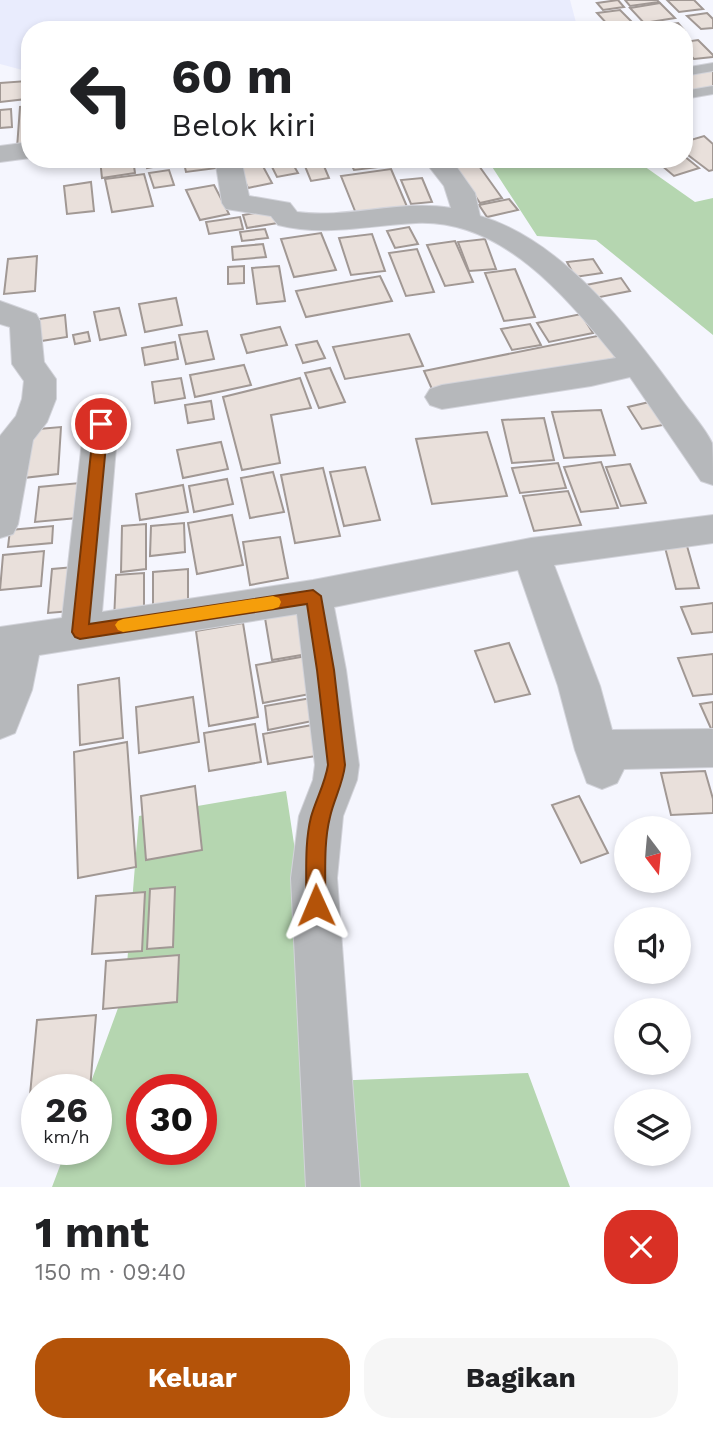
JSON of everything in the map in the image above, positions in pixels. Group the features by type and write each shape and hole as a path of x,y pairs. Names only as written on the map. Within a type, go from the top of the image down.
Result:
{"street":[{"path":"0,154 21,151"},
{"path":"230,168 236,203 280,209 288,219 325,223 419,215 466,219 496,232 538,256 558,274 639,364 713,472"},
{"path":"444,168 457,182 466,209 466,219"},
{"path":"0,311 3,315 25,321 29,364 40,379 35,414 17,436 0,524"},
{"path":"442,397 591,375 639,364"},
{"path":"80,632 101,424"},
{"path":"0,720 11,690 11,643 313,596 531,553 713,529"},
{"path":"531,553 579,686 599,759 713,748"},
{"path":"313,596 326,670 337,765 335,780 321,816 314,878 333,1187"}],"lane":[{"path":"693,70 713,67"},
{"path":"693,93 713,90"}],"shaded area":[{"path":"0,0 570,0 576,21 21,21 21,70 0,64"}],"green space":[{"path":"493,168 647,168 695,202 713,198 713,335 596,240 537,236"},
{"path":"286,791 330,1081 528,1073 570,1187 52,1187 60,1165 112,1165 112,1074 94,1074 125,989 139,816"}],"building":[{"path":"618,0 624,7 603,10 597,3"},
{"path":"625,0 657,0 659,2 630,6"},
{"path":"667,0 694,0 703,9 679,12"},
{"path":"660,3 675,18 642,21 630,8"},
{"path":"620,10 631,21 604,21 597,13"},
{"path":"707,13 713,19 713,28 701,29 687,16"},
{"path":"698,40 713,57 694,59 693,41"},
{"path":"713,69 713,88 693,91 693,72"},
{"path":"21,81 21,100 0,102 0,83"},
{"path":"20,107 21,147 17,148"},
{"path":"11,109 12,127 0,128 0,110"},
{"path":"704,136 713,144 713,170 709,171 693,159 693,139"},
{"path":"693,163 699,168 674,176 665,168 693,168"},
{"path":"101,168 134,168 135,173 102,178"},
{"path":"185,168 217,168 186,172"},
{"path":"238,168 264,168 272,183 248,188"},
{"path":"272,168 295,168 298,173 277,177"},
{"path":"306,168 325,168 329,178 311,181"},
{"path":"456,168 480,168 502,198 480,203"},
{"path":"391,169 408,209 357,216 341,176"},
{"path":"169,170 174,185 154,188 149,173"},
{"path":"144,174 153,206 112,212 105,179"},
{"path":"422,178 432,202 411,204 401,180"},
{"path":"91,182 94,211 67,214 64,186"},
{"path":"214,185 229,214 200,220 186,190"},
{"path":"509,199 518,210 487,217 479,205"},
{"path":"273,210 278,223 247,228 243,215"},
{"path":"240,217 243,229 209,234 206,222"},
{"path":"409,227 418,244 395,248 387,231"},
{"path":"265,229 268,238 242,241 240,232"},
{"path":"321,233 336,270 294,277 281,239"},
{"path":"372,234 385,271 351,275 339,238"},
{"path":"485,239 496,269 469,271 458,242"},
{"path":"455,241 473,282 445,286 427,245"},
{"path":"263,244 266,257 233,260 232,247"},
{"path":"417,249 434,292 406,296 389,253"},
{"path":"37,256 35,291 4,294 8,259"},
{"path":"593,259 602,273 575,277 567,262"},
{"path":"244,266 244,283 228,284 228,267"},
{"path":"279,266 285,301 257,304 252,268"},
{"path":"515,269 535,317 504,321 485,273"},
{"path":"380,276 392,301 306,317 296,291"},
{"path":"621,278 630,291 595,298 586,285"},
{"path":"176,298 182,325 145,332 139,304"},
{"path":"119,308 126,335 100,340 94,312"},
{"path":"581,314 593,333 549,342 537,323"},
{"path":"65,315 67,337 35,342 33,320"},
{"path":"530,324 541,345 512,350 501,329"},
{"path":"280,327 287,345 247,353 241,335"},
{"path":"207,331 214,359 186,364 179,335"},
{"path":"88,332 90,341 75,344 73,335"},
{"path":"409,334 423,366 345,379 333,347"},
{"path":"607,334 622,357 435,396 424,371"},
{"path":"317,341 325,358 303,363 296,345"},
{"path":"175,342 178,359 145,365 142,348"},
{"path":"244,365 251,385 195,397 190,375"},
{"path":"330,368 345,402 319,408 305,373"},
{"path":"181,378 185,398 155,403 152,382"},
{"path":"300,378 311,408 271,415 280,463 242,470 223,397"},
{"path":"658,400 673,423 642,429 628,407"},
{"path":"211,401 214,419 188,423 185,405"},
{"path":"601,410 615,455 564,458 552,412"},
{"path":"544,418 554,460 512,463 502,420"},
{"path":"61,427 58,474 23,478 27,430"},
{"path":"487,432 507,496 432,504 416,439"},
{"path":"221,442 228,469 183,478 177,450"},
{"path":"601,462 618,508 581,512 564,467"},
{"path":"558,463 566,488 520,493 512,468"},
{"path":"630,464 646,503 621,506 606,467"},
{"path":"365,467 380,520 344,526 330,472"},
{"path":"323,468 340,536 295,543 281,475"},
{"path":"273,472 284,512 250,518 241,478"},
{"path":"227,479 233,504 194,512 189,486"},
{"path":"90,482 88,517 35,522 39,487"},
{"path":"183,485 188,512 140,520 136,494"},
{"path":"568,491 581,525 534,531 523,496"},
{"path":"232,515 243,565 197,574 188,523"},
{"path":"184,523 185,552 150,556 151,526"},
{"path":"146,524 146,569 121,572 122,526"},
{"path":"53,526 52,543 8,547 10,530"},
{"path":"280,537 288,578 250,585 243,542"},
{"path":"685,539 699,588 676,589 663,540"},
{"path":"44,551 41,586 0,590 3,555"},
{"path":"74,567 71,611 48,613 52,569"},
{"path":"188,569 188,602 153,606 153,572"},
{"path":"144,573 144,617 114,621 116,575"},
{"path":"713,603 713,632 692,634 681,607"},
{"path":"310,611 319,652 272,660 265,618"},
{"path":"243,623 258,717 209,726 196,631"},
{"path":"509,643 530,694 495,702 475,651"},
{"path":"713,654 713,694 693,696 678,658"},
{"path":"312,655 320,692 263,703 256,665"},
{"path":"119,678 123,738 80,745 78,685"},
{"path":"193,697 199,742 139,753 136,707"},
{"path":"317,697 322,719 268,730 265,706"},
{"path":"713,702 713,733 700,704"},
{"path":"323,723 328,754 268,764 263,734"},
{"path":"255,724 261,762 209,771 204,733"},
{"path":"127,742 136,867 78,878 74,752"},
{"path":"705,771 713,799 713,813 671,815 661,773"},
{"path":"195,786 202,850 146,860 141,796"},
{"path":"579,796 608,853 581,863 552,805"},
{"path":"175,887 173,947 147,949 150,889"},
{"path":"145,892 142,951 92,954 96,896"},
{"path":"179,955 177,1002 103,1009 106,961"},
{"path":"96,1015 91,1074 32,1074 37,1020"}],"slow traffic":[{"path":"123,625 273,602"}],"route":[{"path":"101,424 80,632 313,596 326,670 337,765 335,780 321,816 317,841 314,878 316,905"}]}
